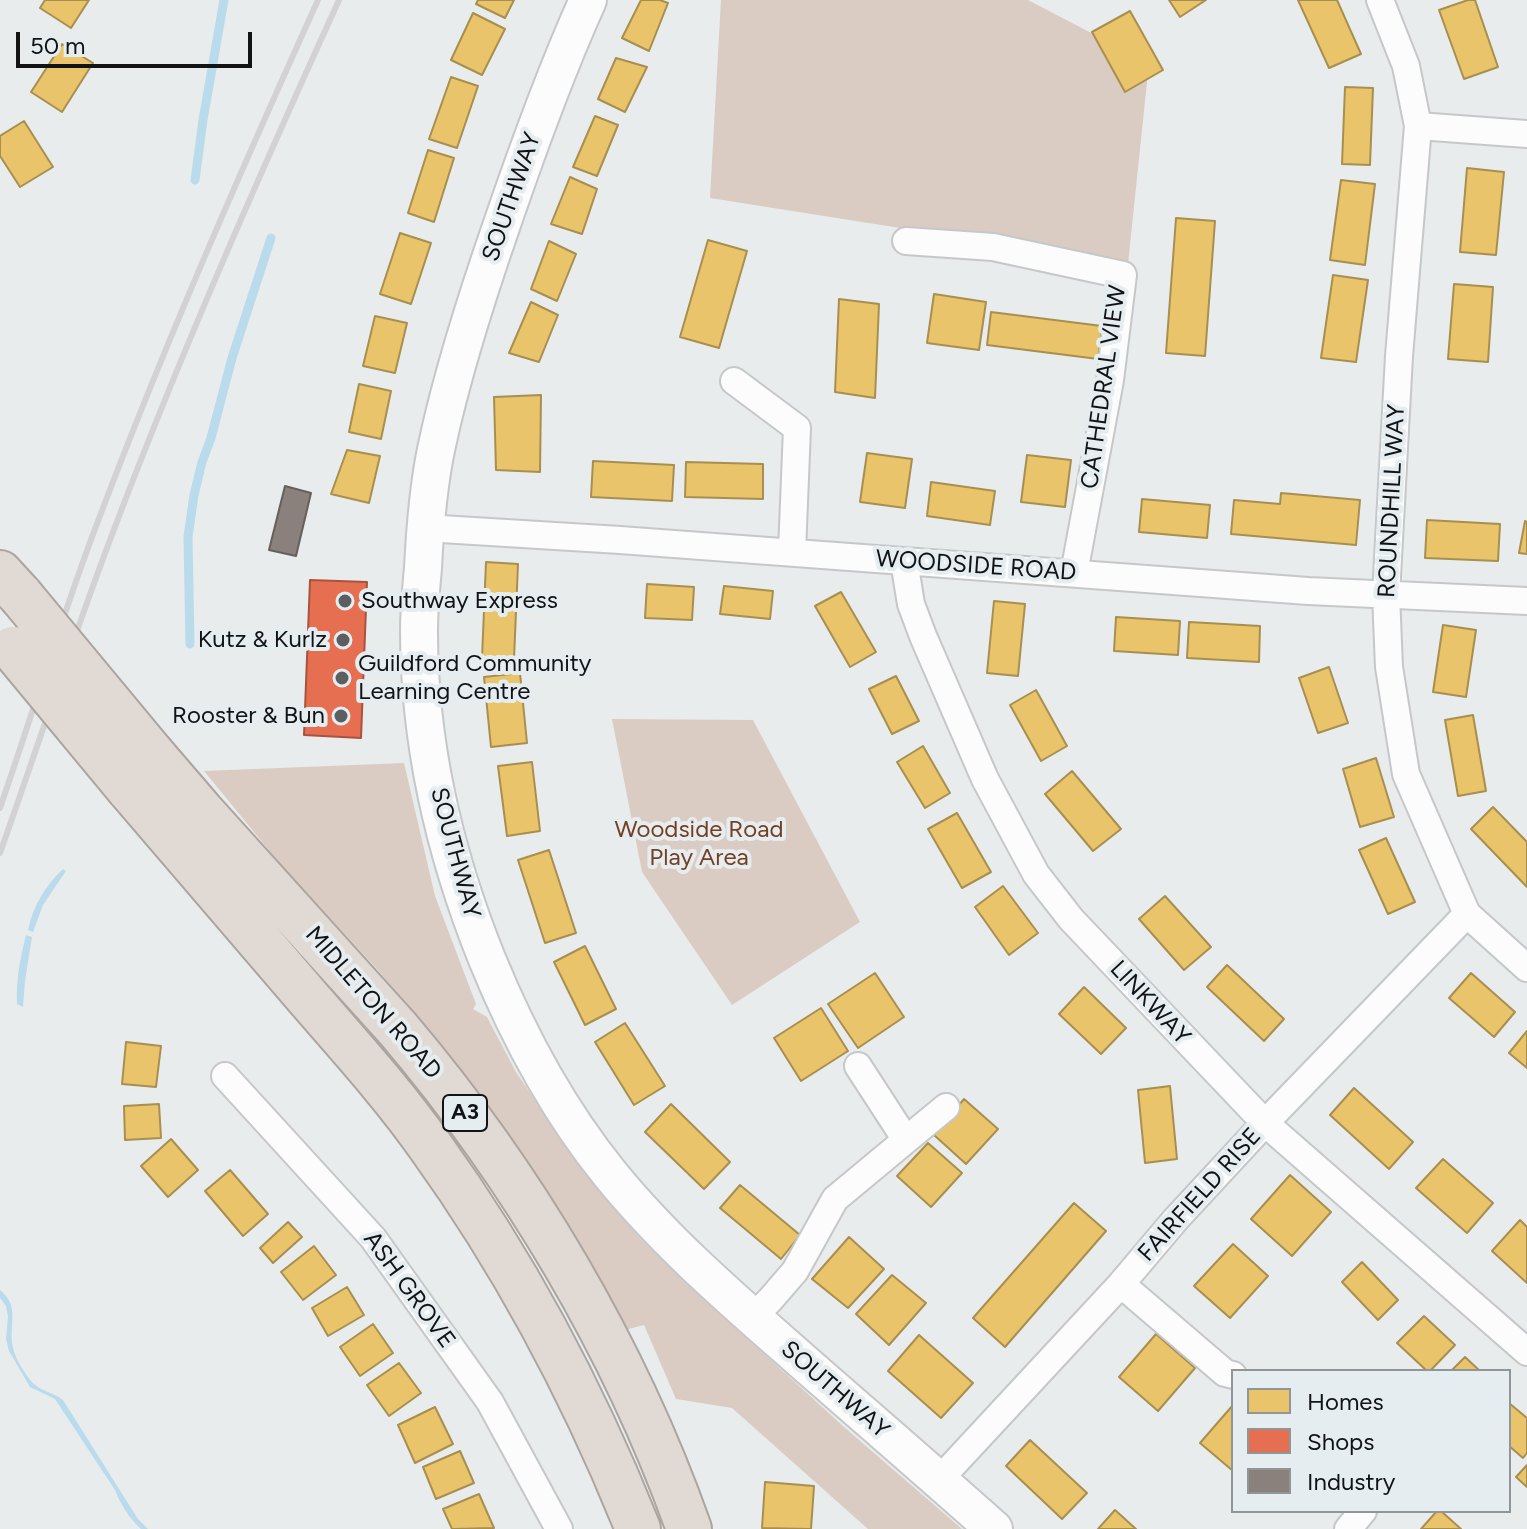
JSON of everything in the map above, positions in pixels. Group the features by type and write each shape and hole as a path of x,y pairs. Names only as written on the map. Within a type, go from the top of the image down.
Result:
{"highway":[{"name":"MIDLETON ROAD","path":"10,584 141,772 431,1147 520,1285 574,1384 638,1529"},
{"name":"MIDLETON ROAD","path":"6,642 141,772 211,823 428,1065 483,1138 566,1267 646,1420 689,1529"}],"street":[{"name":"SOUTHWAY","path":"588,0 533,136 483,280 437,444 425,528 419,628 425,728 442,821 461,887 499,987 525,1044 561,1106 607,1170 659,1229 752,1318 994,1529"},
{"name":"ROUNDHILL WAY","path":"1380,0 1406,66 1418,126 1399,356 1386,595 1389,667 1406,774 1467,914 1527,968"},
{"path":"1418,126 1527,134"},
{"name":"CATHEDRAL VIEW","path":"906,241 993,247 1123,275 1110,380 1074,573"},
{"path":"734,381 797,428 792,552"},
{"name":"WOODSIDE ROAD","path":"425,528 1386,595 1527,601"},
{"name":"LINKWAY","path":"904,561 911,604 985,779 1036,874 1071,919 1265,1123 1527,1352"},
{"name":"FAIRFIELD RISE","path":"939,1480 1265,1123 1467,914"},
{"path":"858,1066 906,1140"},
{"name":"ASH GROVE","path":"225,1076 373,1238 490,1402 559,1529"},
{"path":"752,1318 795,1271 835,1199 946,1107"},
{"path":"1121,1284 1225,1373 1231,1374"},
{"path":"1348,1529 1361,1513"}],"green space":[{"path":"721,0 1028,0 1149,63 1128,264 710,198"},
{"name":"Woodside Road Play Area","path":"612,719 753,720 860,922 732,1005 642,872"},
{"path":"404,763 435,896 476,1004 473,1009 487,1017 516,1072 570,1152 638,1236 665,1263 844,1427 962,1529 868,1529 732,1408 676,1399 644,1325 625,1330 545,1190 499,1120 448,1053 375,967 281,865 204,771"}],"water":[{"path":"63,869 66,871 43,905 33,932 28,930 41,897"},
{"path":"26,935 32,937 23,1007 17,1004 17,987"},
{"path":"0,1290 10,1303 13,1348 23,1370 34,1384 63,1400 138,1519 148,1529 141,1529 129,1516 55,1399 30,1387 9,1351 6,1339 8,1316"}],"building: Homes":[{"path":"45,0 89,0 71,28 40,8"},
{"path":"478,0 514,0 505,18 476,4"},
{"path":"641,0 668,3 649,51 622,38"},
{"path":"1169,0 1206,0 1180,17"},
{"path":"1298,0 1337,0 1361,54 1329,68"},
{"path":"1475,0 1498,67 1464,79 1439,10"},
{"path":"1130,11 1163,70 1125,92 1092,32"},
{"path":"473,13 505,29 482,75 451,60"},
{"path":"62,44 93,63 62,112 31,92"},
{"path":"616,58 647,67 625,112 598,99"},
{"path":"451,77 478,86 457,148 429,139"},
{"path":"1345,87 1373,88 1370,165 1342,164"},
{"path":"595,116 618,125 597,176 573,167"},
{"path":"24,121 53,167 20,187 0,156 0,136"},
{"path":"428,150 454,158 434,222 408,213"},
{"path":"1467,168 1504,172 1496,255 1460,252"},
{"path":"570,177 597,189 582,234 551,224"},
{"path":"1341,180 1375,184 1365,265 1330,260"},
{"path":"1176,218 1215,221 1205,356 1166,353"},
{"path":"400,233 431,243 411,304 380,294"},
{"path":"708,240 747,251 719,348 680,337"},
{"path":"549,241 576,254 557,301 531,289"},
{"path":"1333,275 1368,280 1356,362 1321,358"},
{"path":"1454,284 1493,287 1488,362 1448,359"},
{"path":"934,294 986,302 979,350 927,343"},
{"path":"839,299 879,304 875,398 835,392"},
{"path":"531,302 558,315 539,362 509,353"},
{"path":"991,312 1102,326 1098,359 987,345"},
{"path":"375,316 407,323 395,373 363,366"},
{"path":"359,384 391,391 381,439 349,432"},
{"path":"541,395 540,472 496,470 494,397"},
{"path":"347,450 380,456 369,503 331,494"},
{"path":"867,453 912,459 905,508 860,502"},
{"path":"1027,455 1071,460 1065,507 1021,502"},
{"path":"593,461 674,465 672,501 591,497"},
{"path":"686,462 763,464 763,499 685,497"},
{"path":"931,482 995,491 990,525 927,516"},
{"path":"1281,493 1360,500 1356,545 1231,534 1234,500 1280,504"},
{"path":"1142,499 1210,505 1207,538 1139,532"},
{"path":"1427,520 1500,524 1498,561 1425,558"},
{"path":"1527,522 1527,554 1519,553"},
{"path":"486,562 518,564 514,659 482,658"},
{"path":"647,584 694,587 692,620 645,618"},
{"path":"724,586 773,591 770,619 720,614"},
{"path":"841,592 876,652 850,667 815,606"},
{"path":"994,601 1025,604 1018,676 987,673"},
{"path":"1116,617 1180,621 1178,655 1114,651"},
{"path":"1189,622 1260,626 1259,662 1187,658"},
{"path":"1443,625 1476,630 1466,697 1433,692"},
{"path":"1329,667 1348,723 1318,733 1299,678"},
{"path":"520,673 527,743 491,747 484,677"},
{"path":"896,676 919,721 892,734 869,689"},
{"path":"1036,690 1067,746 1041,761 1010,705"},
{"path":"1473,715 1486,791 1458,796 1445,720"},
{"path":"923,746 950,793 925,808 897,762"},
{"path":"1376,758 1394,817 1360,827 1343,769"},
{"path":"532,762 540,831 507,836 498,766"},
{"path":"1072,771 1121,829 1093,851 1045,794"},
{"path":"1493,807 1527,842 1527,887 1471,829"},
{"path":"957,813 991,872 962,888 928,829"},
{"path":"1386,838 1415,902 1388,914 1359,850"},
{"path":"549,850 576,933 545,943 518,860"},
{"path":"1003,886 1038,933 1009,955 975,907"},
{"path":"1165,896 1211,947 1184,970 1139,919"},
{"path":"585,946 616,1009 585,1025 554,962"},
{"path":"1227,965 1284,1019 1264,1041 1207,987"},
{"path":"875,973 904,1017 858,1048 828,1004"},
{"path":"1471,973 1515,1012 1494,1037 1449,998"},
{"path":"1084,987 1126,1028 1101,1054 1059,1014"},
{"path":"821,1008 848,1051 801,1081 774,1038"},
{"path":"625,1023 665,1086 634,1105 595,1042"},
{"path":"1527,1031 1527,1068 1509,1053"},
{"path":"126,1042 161,1046 156,1087 122,1084"},
{"path":"1170,1086 1177,1159 1145,1163 1138,1090"},
{"path":"1354,1088 1413,1142 1389,1169 1330,1115"},
{"path":"964,1099 998,1129 966,1164 934,1135"},
{"path":"159,1104 161,1138 125,1140 124,1106"},
{"path":"671,1104 730,1162 704,1189 645,1132"},
{"path":"171,1139 198,1170 168,1197 141,1166"},
{"path":"928,1143 962,1173 931,1207 897,1176"},
{"path":"1443,1159 1493,1203 1467,1233 1416,1188"},
{"path":"230,1170 268,1214 243,1236 205,1191"},
{"path":"1290,1175 1331,1212 1292,1256 1251,1219"},
{"path":"740,1185 800,1235 781,1259 720,1208"},
{"path":"1074,1203 1106,1231 1005,1347 973,1318"},
{"path":"1520,1220 1527,1227 1527,1283 1492,1251"},
{"path":"288,1222 302,1237 273,1263 260,1248"},
{"path":"849,1237 884,1269 848,1308 812,1279"},
{"path":"1233,1244 1268,1276 1230,1318 1194,1286"},
{"path":"314,1246 336,1275 303,1300 281,1272"},
{"path":"1362,1262 1398,1300 1378,1320 1342,1282"},
{"path":"892,1275 926,1303 889,1345 856,1314"},
{"path":"347,1287 364,1315 328,1336 312,1308"},
{"path":"1424,1316 1455,1345 1432,1369 1425,1369 1397,1343"},
{"path":"373,1324 393,1353 360,1376 340,1347"},
{"path":"1156,1334 1195,1368 1158,1411 1119,1377"},
{"path":"919,1335 973,1383 941,1418 888,1371"},
{"path":"1465,1357 1478,1369 1453,1369"},
{"path":"399,1363 421,1393 389,1416 367,1385"},
{"path":"1511,1405 1527,1418 1527,1453 1523,1458 1511,1448"},
{"path":"435,1407 453,1444 415,1463 398,1425"},
{"path":"1231,1407 1231,1469 1200,1443"},
{"path":"1030,1440 1087,1493 1062,1519 1006,1466"},
{"path":"460,1451 474,1483 436,1499 423,1467"},
{"path":"1527,1465 1527,1487 1516,1477"},
{"path":"765,1482 814,1486 811,1529 762,1528"},
{"path":"479,1494 494,1528 452,1529 443,1509"},
{"path":"1115,1510 1136,1529 1098,1529"},
{"path":"1435,1513 1443,1513 1461,1529 1421,1529"}],"building: Shops":[{"path":"310,580 367,582 361,738 304,735"}],"building: Industry":[{"path":"285,486 311,493 296,556 269,550"}],"waterway":[{"path":"195,180 224,0"},
{"path":"190,644 188,537 194,495 232,358 271,238"}],"railway":[{"path":"0,808 68,604 118,469 200,267 318,0"},
{"path":"0,853 136,472 220,268 339,0"}],"place":[{"name":"Southway Express","path":"345,601"},
{"name":"Kutz & Kurlz","path":"343,640"},
{"name":"Guildford Community Learning Centre","path":"342,678"},
{"name":"Rooster & Bun","path":"341,716"}]}
